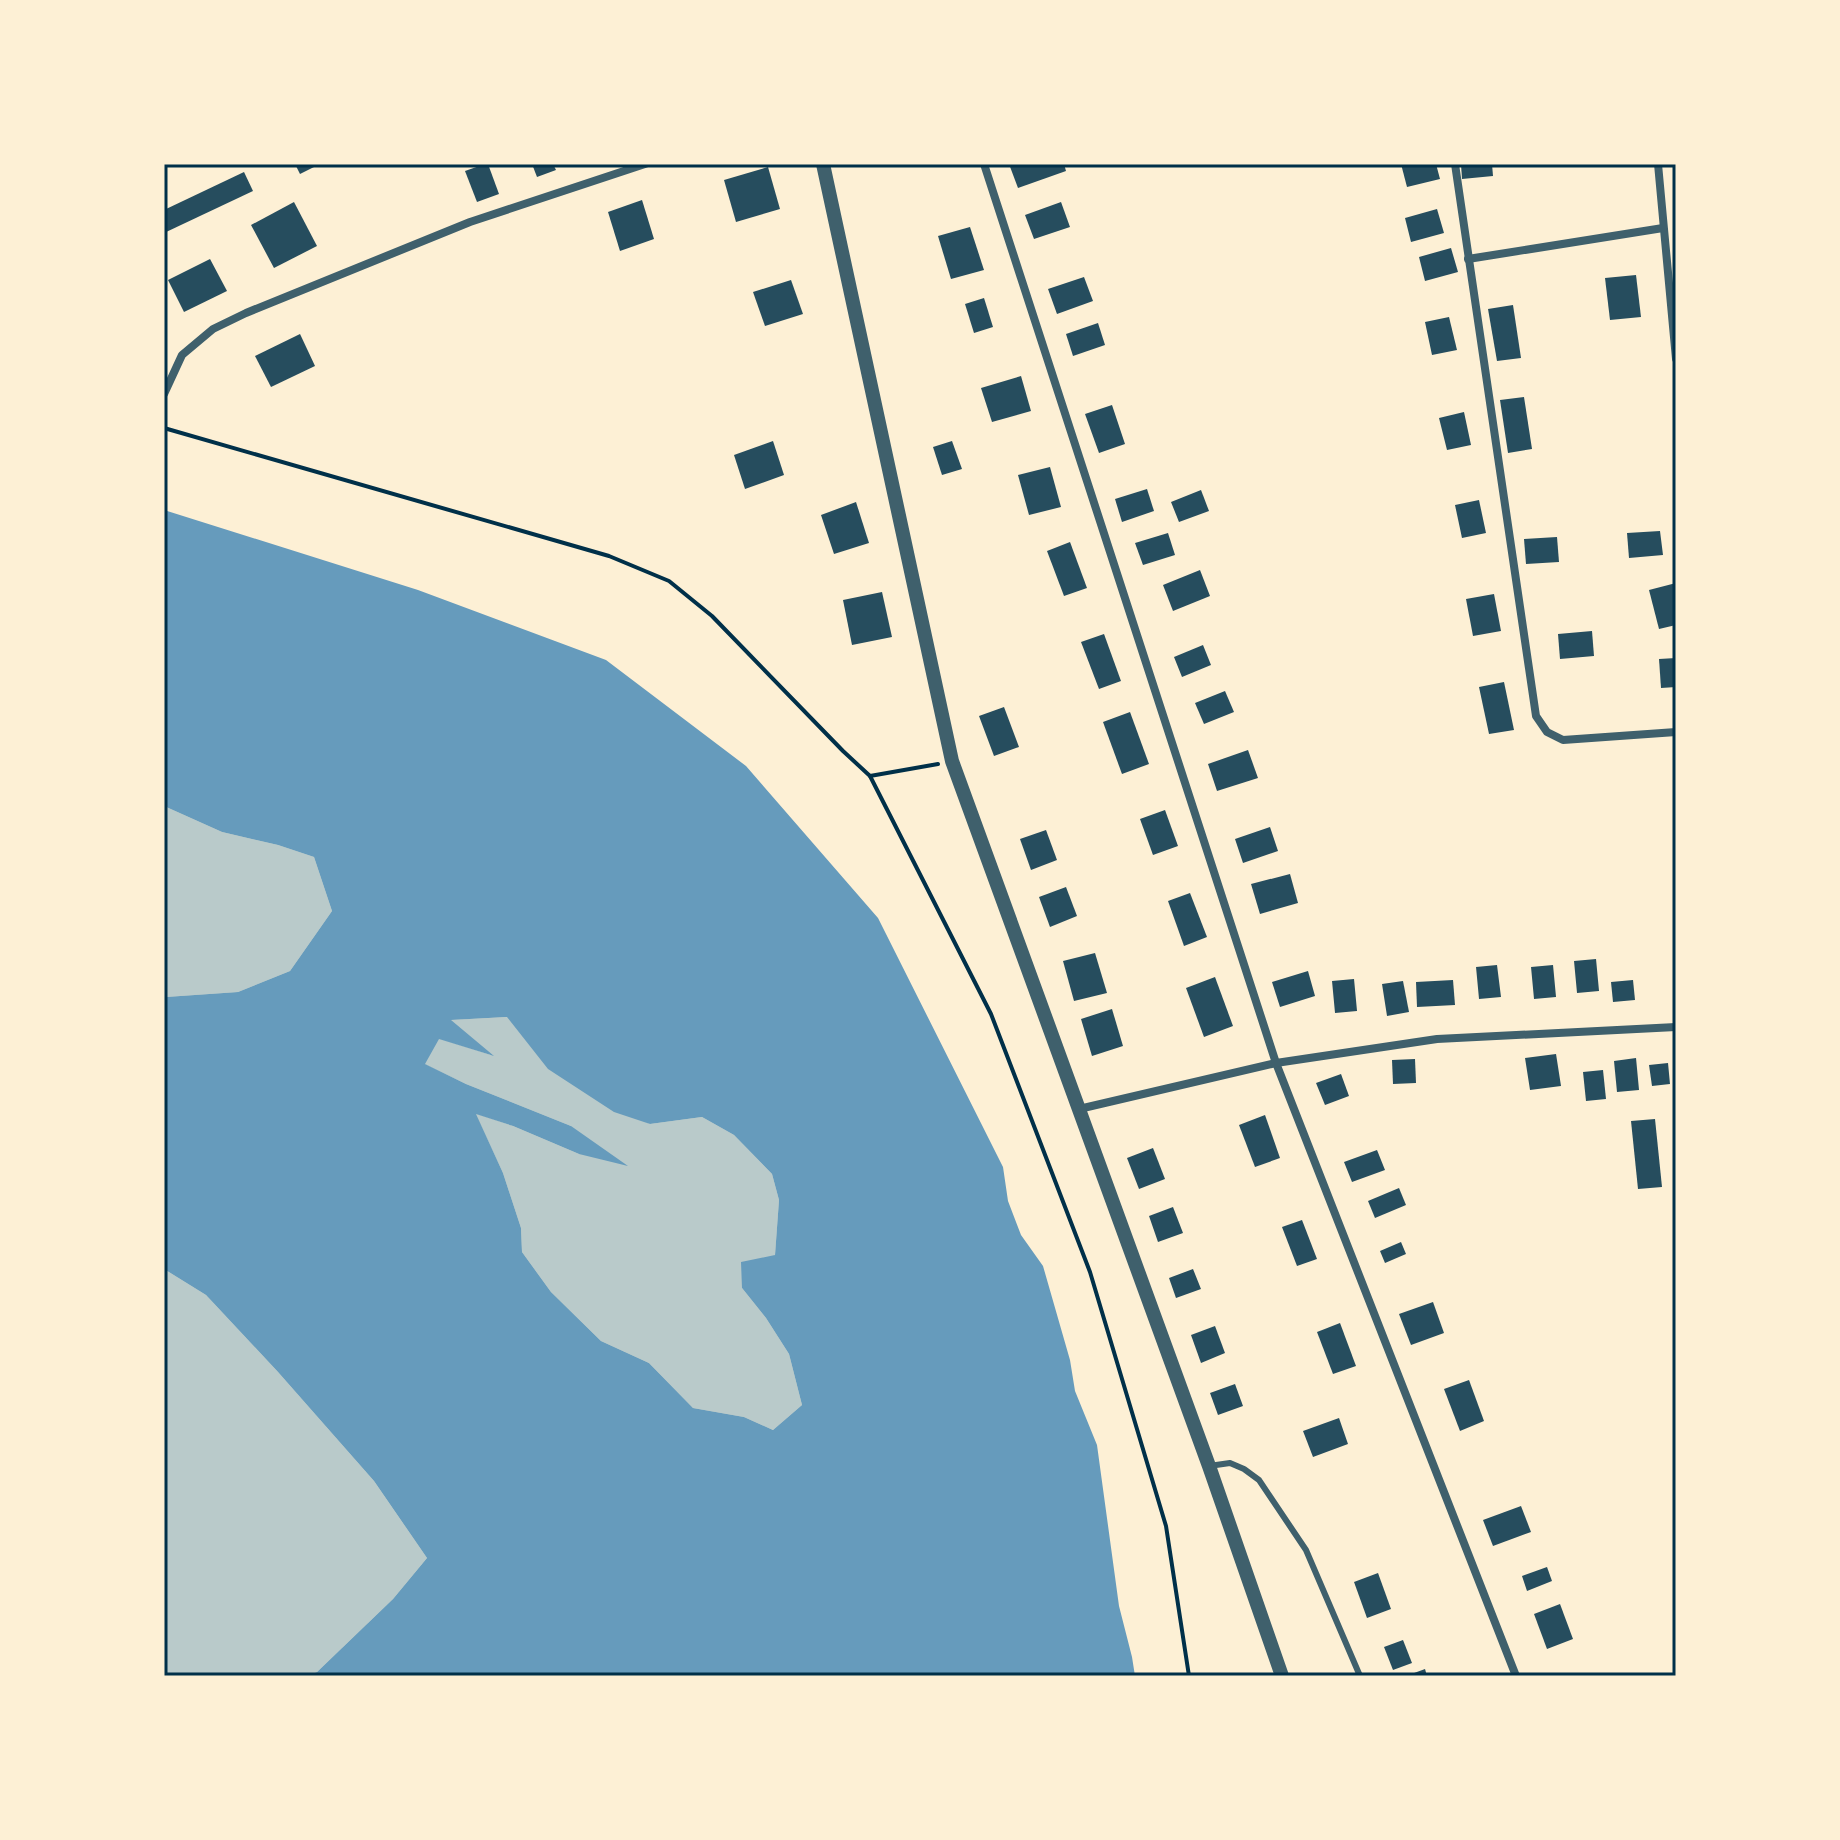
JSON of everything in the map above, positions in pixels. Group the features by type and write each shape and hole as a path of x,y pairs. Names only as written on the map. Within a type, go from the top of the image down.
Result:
{"street":[{"path":"164,394 182,355 213,329 246,313 470,222 645,164"},
{"path":"823,164 952,761 1209,1466 1282,1676"},
{"path":"984,164 1276,1063 1516,1676"},
{"path":"1455,164 1536,716 1547,732 1563,740 1676,732"},
{"path":"1658,164 1676,359"},
{"path":"1468,259 1663,228"},
{"path":"1079,1109 1276,1063 1437,1039 1676,1027"}],"lane":[{"path":"1209,1466 1230,1463 1259,1480 1306,1550 1360,1676"}],"path":[{"path":"164,428 609,556 669,581 712,616 870,776 991,1014 1090,1272 1166,1526 1189,1676"},
{"path":"870,776 952,761"}],"shaded area":[{"path":"164,806 222,832 314,857 332,911 290,971 238,992 164,995"},
{"path":"508,1017 549,1069 572,1083 650,1124 702,1117 734,1135 772,1174 779,1200 775,1255 742,1288 789,1354 802,1405 773,1430 744,1417 693,1408 649,1363 601,1341 551,1292 522,1252 521,1228 503,1173 475,1113 579,1154 571,1126 424,1064 438,1038 491,1055 450,1020"},
{"path":"164,1269 206,1295 278,1372 374,1481 427,1558 393,1599 317,1672 307,1676 164,1676"}],"water":[{"path":"164,510 418,590 606,660 746,766 878,918 1003,1167 1008,1201 1021,1235 1043,1266 1070,1360 1075,1391 1097,1445 1119,1606 1135,1676 307,1676 317,1672 393,1599 427,1558 374,1481 278,1372 206,1295 164,1269 164,995 238,992 290,971 332,911 314,857 222,832 164,806","holes":["507,1017 548,1069 614,1112 650,1124 702,1117 734,1135 772,1174 779,1200 775,1255 741,1262 742,1288 789,1354 802,1405 773,1430 744,1417 693,1408 649,1363 601,1341 551,1292 522,1252 521,1228 503,1173 476,1114 579,1154 628,1166 571,1126 425,1064 439,1039 494,1056 451,1020"]}],"building":[{"path":"295,164 320,164 300,174"},
{"path":"488,164 499,194 477,202 465,171"},
{"path":"532,164 553,164 556,170 537,177"},
{"path":"1009,164 1064,164 1066,171 1018,188"},
{"path":"1401,164 1436,164 1440,179 1407,187"},
{"path":"1461,164 1492,164 1493,176 1462,179"},
{"path":"768,167 780,209 736,222 724,180"},
{"path":"244,172 253,191 164,233 164,210"},
{"path":"642,200 654,239 620,251 608,212"},
{"path":"294,202 317,246 274,268 251,225"},
{"path":"1061,202 1070,227 1034,239 1025,215"},
{"path":"1437,209 1444,233 1411,242 1405,218"},
{"path":"970,227 984,270 951,279 938,236"},
{"path":"1451,248 1458,272 1425,281 1419,257"},
{"path":"210,259 227,291 184,312 168,280"},
{"path":"1636,275 1641,317 1610,320 1605,278"},
{"path":"1084,277 1093,301 1057,314 1048,289"},
{"path":"791,280 803,314 765,326 753,292"},
{"path":"984,298 993,327 974,333 965,304"},
{"path":"1513,305 1521,358 1497,361 1488,309"},
{"path":"1449,317 1457,350 1432,355 1425,322"},
{"path":"1098,323 1105,345 1073,356 1066,334"},
{"path":"300,334 315,366 271,387 255,356"},
{"path":"1021,376 1031,411 992,422 981,388"},
{"path":"1524,397 1532,449 1508,453 1500,400"},
{"path":"1112,405 1125,444 1099,453 1085,414"},
{"path":"1464,412 1471,445 1447,450 1439,418"},
{"path":"773,441 784,475 745,489 734,455"},
{"path":"952,441 962,469 942,475 933,447"},
{"path":"1050,467 1061,507 1029,515 1018,475"},
{"path":"1147,489 1154,511 1122,522 1115,499"},
{"path":"1201,490 1209,511 1179,522 1171,502"},
{"path":"1479,500 1486,533 1462,538 1455,505"},
{"path":"856,502 869,543 834,554 821,515"},
{"path":"1660,531 1663,555 1629,558 1627,533"},
{"path":"1168,533 1175,555 1143,565 1135,543"},
{"path":"1557,537 1559,562 1526,564 1524,539"},
{"path":"1070,542 1087,588 1064,596 1047,551"},
{"path":"1200,570 1210,596 1173,611 1163,585"},
{"path":"1676,583 1676,625 1659,629 1649,590"},
{"path":"882,592 892,637 852,645 843,600"},
{"path":"1494,594 1501,631 1473,636 1466,599"},
{"path":"1592,631 1594,656 1560,659 1558,634"},
{"path":"1104,634 1121,681 1099,689 1081,642"},
{"path":"1203,645 1211,665 1182,677 1174,657"},
{"path":"1676,658 1676,687 1661,688 1659,659"},
{"path":"1504,682 1514,730 1489,734 1479,687"},
{"path":"1225,691 1234,712 1204,724 1195,703"},
{"path":"1004,707 1019,747 994,756 979,716"},
{"path":"1130,712 1149,764 1122,774 1103,722"},
{"path":"1248,750 1258,778 1217,791 1208,764"},
{"path":"1165,810 1178,846 1153,855 1140,819"},
{"path":"1270,827 1278,851 1243,863 1235,839"},
{"path":"1046,830 1057,860 1031,870 1020,839"},
{"path":"1290,874 1298,903 1260,914 1251,884"},
{"path":"1066,887 1077,916 1050,927 1039,897"},
{"path":"1190,893 1207,937 1184,946 1168,901"},
{"path":"1095,953 1107,993 1074,1001 1063,961"},
{"path":"1596,959 1599,991 1577,993 1574,961"},
{"path":"1497,965 1501,997 1479,999 1476,967"},
{"path":"1553,965 1556,997 1534,999 1531,967"},
{"path":"1308,971 1315,996 1280,1007 1272,982"},
{"path":"1215,977 1233,1026 1204,1037 1186,988"},
{"path":"1354,979 1357,1011 1335,1013 1332,981"},
{"path":"1453,980 1455,1005 1417,1007 1416,982"},
{"path":"1633,980 1635,1000 1613,1002 1611,982"},
{"path":"1403,981 1409,1012 1387,1016 1382,984"},
{"path":"1112,1009 1123,1046 1092,1056 1081,1019"},
{"path":"1556,1054 1561,1086 1530,1090 1525,1058"},
{"path":"1636,1058 1639,1090 1617,1092 1614,1061"},
{"path":"1415,1059 1416,1083 1393,1084 1392,1060"},
{"path":"1668,1063 1670,1084 1652,1086 1649,1065"},
{"path":"1603,1070 1606,1099 1586,1101 1583,1072"},
{"path":"1341,1074 1349,1096 1325,1105 1316,1083"},
{"path":"1265,1115 1280,1158 1255,1167 1239,1125"},
{"path":"1655,1119 1662,1187 1638,1189 1631,1121"},
{"path":"1153,1148 1165,1179 1139,1189 1127,1158"},
{"path":"1377,1150 1385,1170 1352,1182 1344,1162"},
{"path":"1399,1188 1406,1205 1375,1218 1368,1201"},
{"path":"1173,1207 1183,1233 1158,1242 1149,1216"},
{"path":"1302,1220 1317,1259 1297,1266 1282,1227"},
{"path":"1401,1242 1406,1254 1385,1263 1380,1251"},
{"path":"1193,1269 1201,1289 1176,1298 1169,1278"},
{"path":"1433,1302 1444,1333 1411,1345 1399,1314"},
{"path":"1340,1323 1356,1366 1333,1374 1317,1332"},
{"path":"1215,1326 1225,1353 1201,1363 1191,1335"},
{"path":"1469,1380 1484,1421 1460,1431 1444,1389"},
{"path":"1235,1384 1243,1406 1218,1415 1210,1393"},
{"path":"1339,1418 1348,1444 1313,1457 1303,1431"},
{"path":"1521,1506 1531,1532 1493,1546 1483,1520"},
{"path":"1547,1567 1552,1581 1527,1591 1522,1576"},
{"path":"1378,1573 1391,1609 1367,1618 1354,1582"},
{"path":"1560,1604 1573,1639 1547,1649 1534,1614"},
{"path":"1403,1640 1412,1663 1393,1670 1384,1647"},
{"path":"1425,1669 1427,1676 1406,1676"}]}
